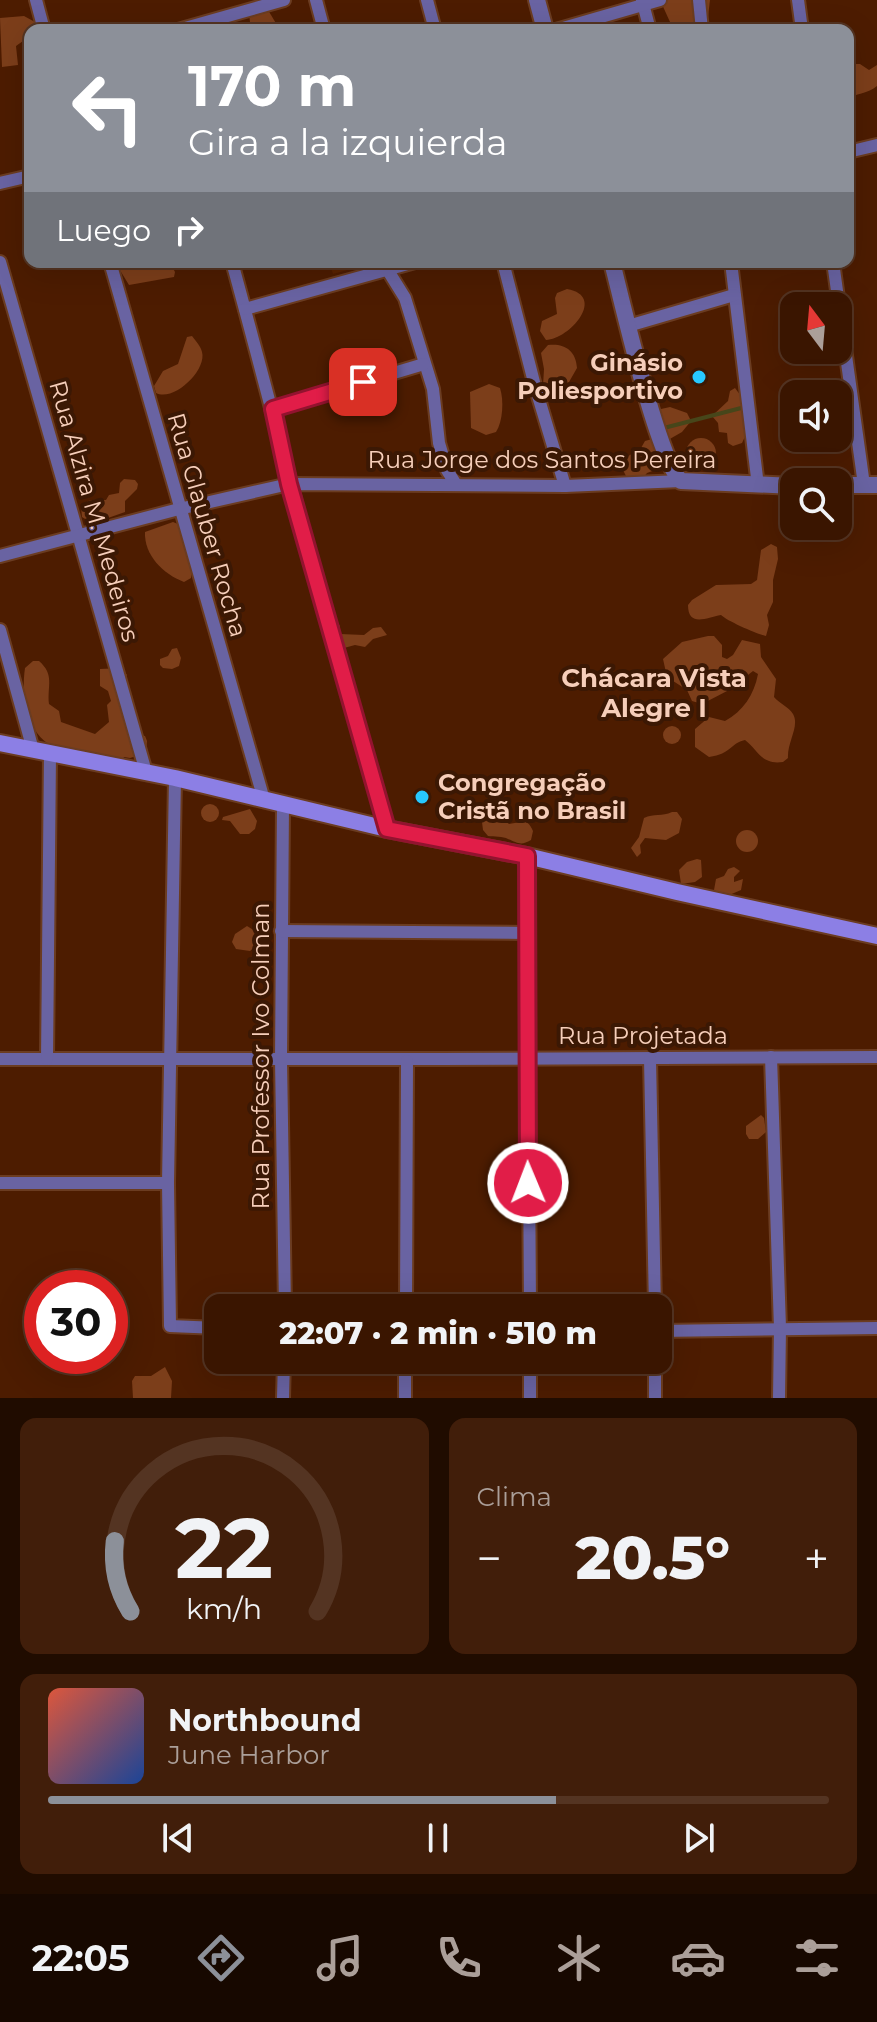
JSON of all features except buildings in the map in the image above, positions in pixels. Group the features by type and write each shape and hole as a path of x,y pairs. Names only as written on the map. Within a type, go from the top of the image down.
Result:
{"main road":[{"path":"0,743 175,778 387,829 527,856 877,936"}],"street":[{"path":"36,0 42,24"},
{"path":"199,24 284,0"},
{"path":"316,0 322,24"},
{"path":"427,0 433,24"},
{"path":"537,0 543,24"},
{"path":"575,24 660,0"},
{"path":"699,0 701,24"},
{"path":"798,0 801,24"},
{"path":"642,3 648,24"},
{"path":"854,151 877,145"},
{"path":"0,183 24,177"},
{"name":"Rua Alzira M. Medeiros","path":"0,262 146,772"},
{"name":"Rua Glauber Rocha","path":"112,268 264,800"},
{"path":"234,268 273,409 289,484 387,829"},
{"path":"245,309 391,268"},
{"path":"505,268 565,486"},
{"path":"614,268 670,467 681,481"},
{"path":"724,268 732,281"},
{"path":"731,268 758,486"},
{"path":"834,268 870,485"},
{"path":"387,269 405,298 433,389 439,443 447,470 455,483"},
{"path":"628,326 734,295"},
{"path":"273,409 424,364"},
{"name":"Rua Jorge dos Santos Pereira","path":"0,556 289,484 565,486 681,481 780,486"},
{"path":"0,630 42,752 47,1059"},
{"path":"175,778 168,1183 170,1326 204,1327"},
{"name":"Rua Professor Ivo Colman","path":"283,804 281,1060 285,1294"},
{"path":"527,856 530,1294"},
{"path":"281,931 528,933"},
{"name":"Rua Projetada","path":"0,1059 407,1061 527,1057 877,1057"},
{"path":"771,1057 780,1328 779,1398"},
{"path":"650,1059 655,1294"},
{"path":"406,1294 407,1061"},
{"path":"0,1183 168,1183"},
{"path":"672,1331 877,1328"},
{"path":"283,1398 284,1374"},
{"path":"405,1374 405,1398"},
{"path":"530,1374 530,1398"},
{"path":"655,1374 655,1398"}],"shaded area":[{"path":"256,0 262,0 276,24 250,24 249,14"},
{"path":"660,0 710,0 708,17 697,24 670,22"},
{"path":"24,16 35,22 24,24 24,40 16,46 18,65 2,67 0,18"},
{"path":"854,64 869,70 877,65 877,86 854,96"},
{"path":"119,268 173,268 175,272 174,277 129,285"},
{"path":"331,268 354,268 333,274"},
{"path":"567,289 579,293 584,300 584,308 565,333 546,340 540,331 542,321 557,314 557,293"},
{"path":"192,336 202,352 194,375 180,389 163,395 156,393 154,386 163,371 178,364 187,337"},
{"path":"548,345 559,345 572,352 577,368 569,382 548,390 543,386 541,353"},
{"path":"489,384 500,388 502,410 496,432 486,435 471,428 470,392"},
{"path":"735,388 747,404 742,411 749,428 742,443 733,446 728,443 727,433 719,432 718,423 712,416 728,401 730,391"},
{"path":"670,407 687,413 691,421 682,432 668,440 654,417 661,409"},
{"path":"701,438 712,442 716,453 712,464 701,468 690,464 686,453 690,442"},
{"path":"652,439 663,467 647,473 641,480 627,478 619,462"},
{"path":"124,479 135,480 138,484 125,501 125,512 108,518 87,520 82,517 81,506 90,501 106,500 109,495 119,493 120,483"},
{"path":"173,522 178,524 192,569 191,578 184,582 156,563 146,540 145,532"},
{"path":"771,544 777,547 778,559 766,636 721,615 699,619 691,616 688,605 692,600 716,585 751,584 757,580 761,550"},
{"path":"337,622 340,634 364,635 373,628 381,627 387,635 373,639 365,647 355,645 344,648 331,624"},
{"path":"714,636 722,645 722,657 727,659 742,640 760,644 761,657 776,679 774,697 795,719 788,758 783,762 765,759 745,740 722,754 709,757 695,747 695,729 709,717 725,721 737,712 751,695 758,674 753,671 729,690 702,704 692,701 687,690 667,677 663,659 682,642"},
{"path":"177,648 181,658 179,666 163,668 160,659"},
{"path":"33,661 39,661 47,671 49,704 59,711 61,722 95,734 109,722 107,705 111,701 108,691 100,686 100,669 122,668 127,675 125,681 139,735 145,736 147,741 146,753 124,757 121,762 54,747 45,741 31,723 25,701 25,668"},
{"path":"668,726 676,726 681,735 679,742 668,744 663,739 663,731"},
{"path":"206,804 214,804 219,813 217,820 206,822 201,817 201,809"},
{"path":"250,809 257,821 255,829 249,834 240,834 230,821 222,820 223,817"},
{"path":"677,812 682,819 679,833 666,840 645,838 637,857 631,848 639,837 644,818"},
{"path":"496,813 509,824 528,824 533,831 531,840 520,843 504,837 488,836 482,822"},
{"path":"747,830 755,833 758,841 755,849 747,852 739,849 736,841 739,833"},
{"path":"701,860 702,877 695,882 681,884 679,870 687,862"},
{"path":"734,867 740,871 734,882 743,879 741,890 727,896 714,890 716,879"},
{"path":"247,926 255,931 258,944 250,951 236,949 232,942 235,934"},
{"path":"761,1115 766,1132 758,1139 749,1139 746,1126"},
{"path":"165,1367 172,1381 171,1398 133,1398 132,1381 135,1376 151,1376"}],"waterway":[{"path":"660,429 745,407"}],"place":[{"name":"Ginásio Poliesportivo","path":"699,377"},
{"name":"Congregação Cristã no Brasil","path":"422,797"}],"district":[{"name":"Chácara Vista Alegre I","path":"654,693"}],"route":[{"path":"363,382 273,409 289,484 387,829 527,856 528,1183"}]}
